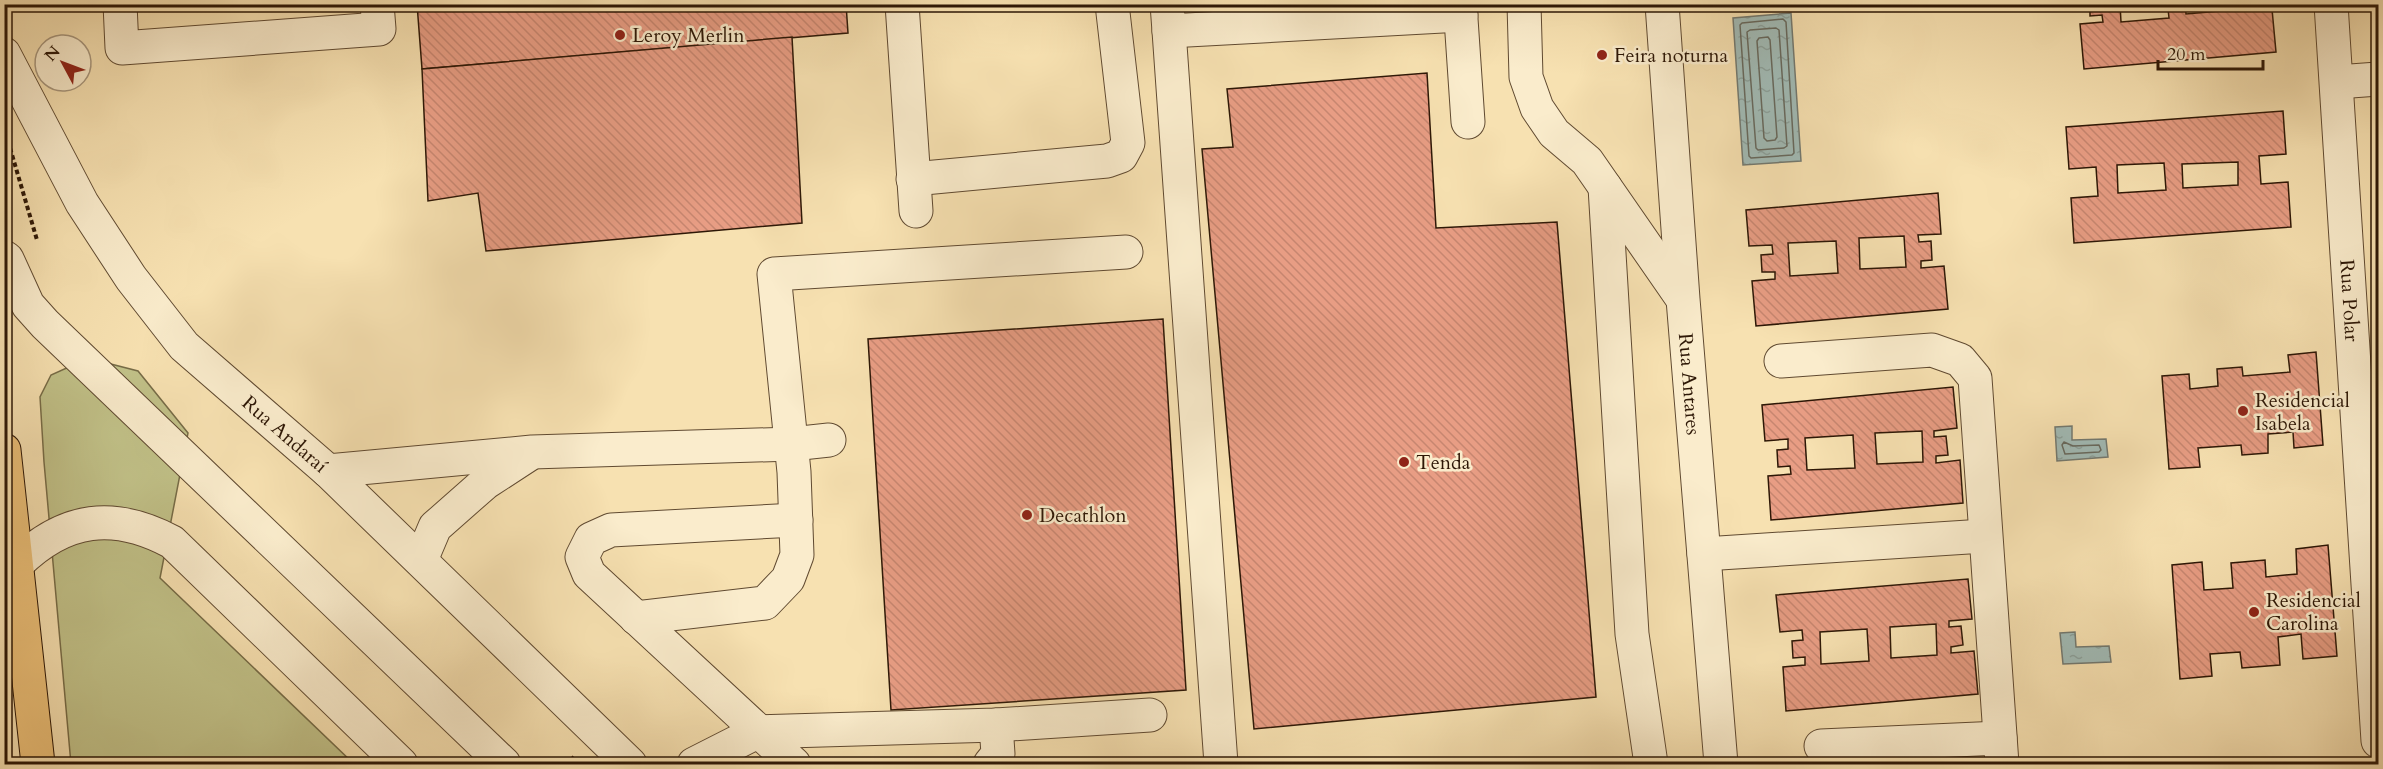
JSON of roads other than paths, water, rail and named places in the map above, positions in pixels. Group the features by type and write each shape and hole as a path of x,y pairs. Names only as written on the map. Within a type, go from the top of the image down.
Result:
{"main road":[{"path":"4,450 38,765"}],"street":[{"path":"120,4 122,48 379,29 377,4"},
{"path":"902,4 915,195 1107,161 1121,156 1128,143 1112,4"},
{"path":"1524,4 1526,76 1537,108 1554,133 1587,160 1683,299"},
{"name":"Rua Antares","path":"1662,4 1683,299 1721,765"},
{"name":"Rua Polar","path":"2331,4 2379,741"},
{"path":"1221,765 1168,18 1461,10 1468,122"},
{"name":"Rua Andaraí","path":"4,54 82,203 137,287 184,346 328,471 630,765"},
{"path":"2337,82 2379,79"},
{"path":"1605,187 1632,634 1651,765"},
{"path":"636,618 765,603 788,579 797,555 796,519 792,444 774,274 1126,252"},
{"path":"4,257 8,259 28,305 45,324 504,765"},
{"path":"1781,361 1932,350 1960,360 1975,378 1984,536 2001,751 1821,746"},
{"path":"328,471 532,452 792,444 830,440"},
{"path":"421,560 435,527 485,483 532,452"},
{"path":"794,765 588,574 582,557 591,539 611,530 796,519"},
{"path":"18,563 33,548 50,537 69,528 89,523 110,522 132,525 172,542 401,765"},
{"path":"1704,554 1984,536"},
{"path":"694,765 757,732 996,725 1150,715"},
{"path":"990,765 998,754 996,725"}],"water":[{"path":"1791,13 1801,161 1743,165 1733,18"},
{"path":"2072,426 2072,440 2106,439 2108,457 2057,461 2055,427"},
{"path":"2075,632 2076,647 2109,646 2111,662 2063,664 2060,633"}],"place":[{"name":"Leroy Merlin","path":"620,35"},
{"name":"Feira noturna","path":"1602,55"},
{"name":"Residencial Isabela","path":"2243,411"},
{"name":"Tenda","path":"1404,462"},
{"name":"Decathlon","path":"1027,515"},
{"name":"Residencial Carolina","path":"2254,612"}]}
